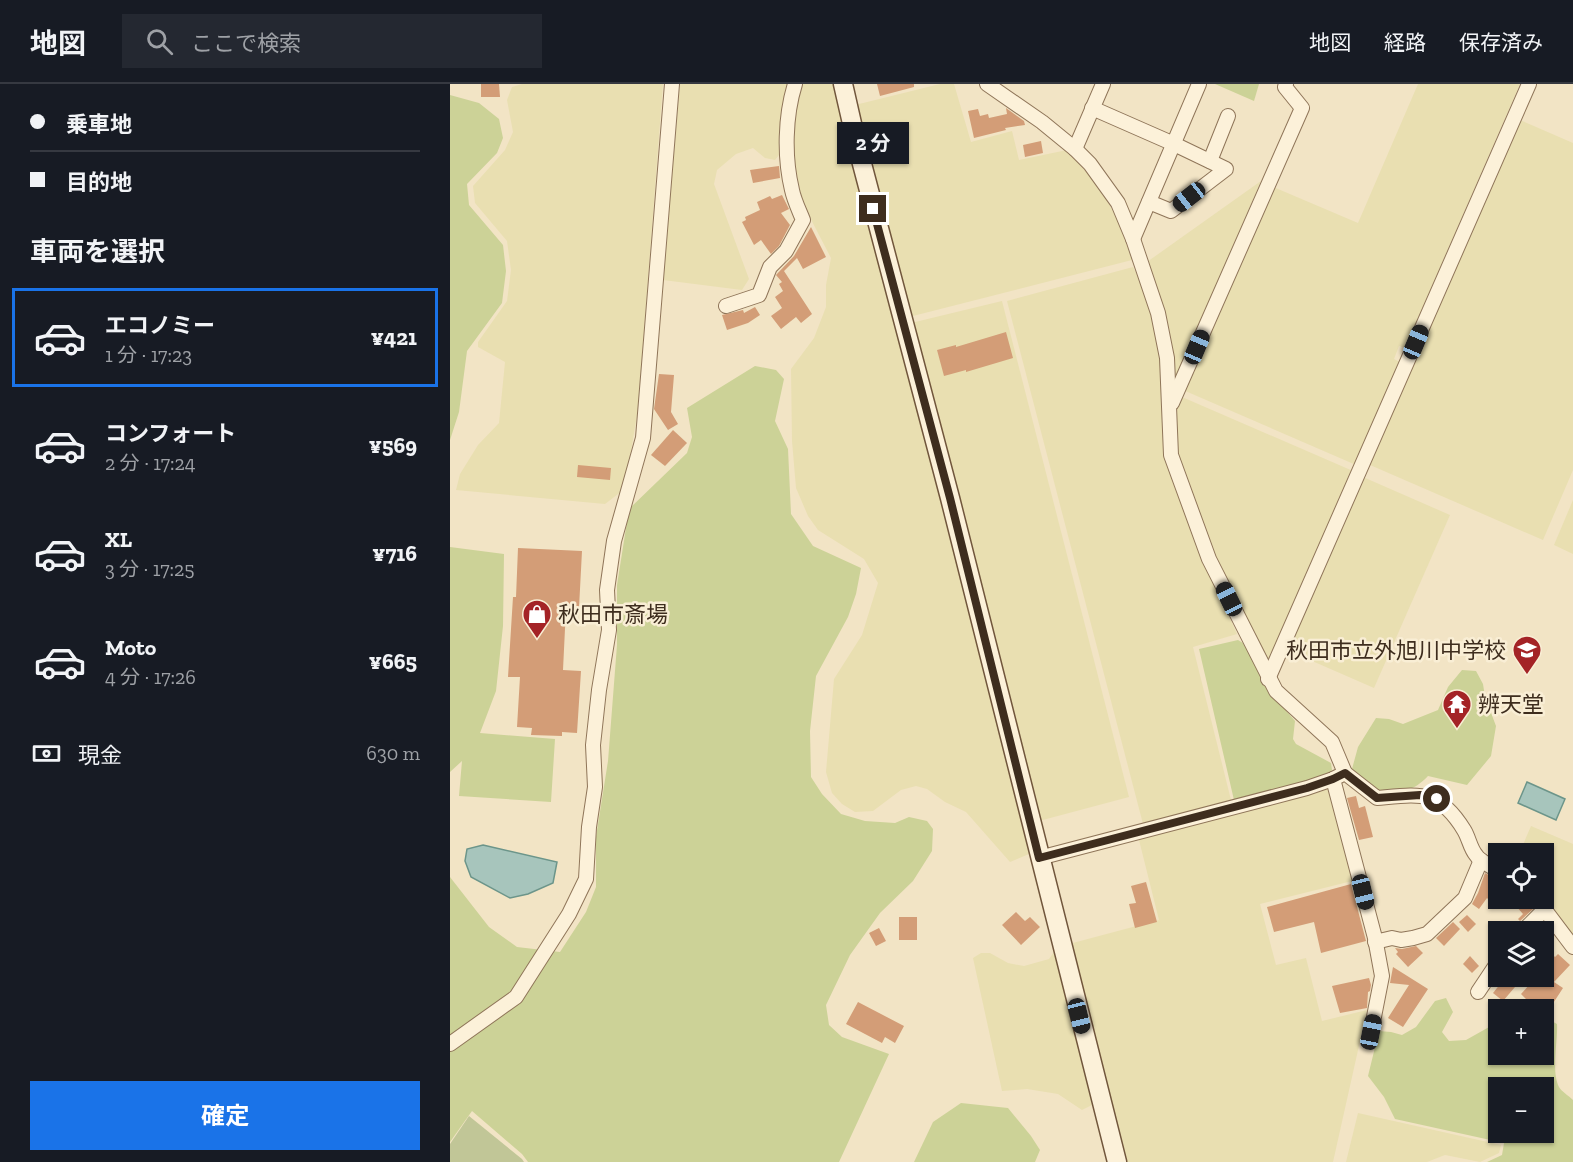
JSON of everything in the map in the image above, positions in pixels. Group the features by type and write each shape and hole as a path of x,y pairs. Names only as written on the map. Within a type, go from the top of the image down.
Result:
{"street":[{"path":"450,1044 516,997 569,914 586,879 589,826 595,787 593,745 609,630 607,590 614,541 643,438 672,84"},
{"path":"726,306 759,295 771,267 786,251 803,220 792,190 787,156 789,102 795,84"},
{"path":"843,84 1117,1162"},
{"path":"987,84 1042,122 1090,164 1118,203 1133,239 1158,313 1167,358 1170,455 1209,559 1276,691 1332,742 1382,976 1371,1032"},
{"path":"1075,149 1102,84"},
{"path":"1170,408 1302,108 1285,87 1286,84"},
{"path":"1268,679 1528,84"},
{"path":"1133,239 1174,144 1196,85"},
{"path":"1092,108 1226,169 1171,211 1149,202"},
{"path":"1210,161 1228,116"},
{"path":"1039,858 1339,776 1377,798 1420,795 1437,799 1452,812 1465,832 1476,856 1488,865"},
{"path":"1376,942 1392,938 1401,940 1426,934 1465,898 1481,860"},
{"path":"1544,909 1573,947"},
{"path":"1478,993 1488,978"}],"shaded area":[{"path":"522,84 663,84 638,409 622,491 605,504 456,490 460,474 478,445 499,423 505,362 478,347 478,342 507,301 511,270 507,241 475,203 473,186 505,150 513,132 507,100 512,87"},
{"path":"680,84 789,84 785,95 779,155 775,160 765,158 753,148 736,154 717,170 714,184 749,279 742,290 663,280"},
{"path":"800,84 837,84 1029,854 1010,862 966,812 945,802 927,789 916,786 901,790 873,811 855,812 842,804 832,793 826,772 834,679 862,635 878,583 864,559 818,530 808,516 796,488 792,441 791,369 814,338 826,307 826,285 831,258 803,204 795,170 793,127"},
{"path":"940,84 954,84 971,142 1012,131 1019,160 1067,150 1101,189 1118,221 1132,260 909,317 855,105"},
{"path":"1418,84 1520,84 1405,348 1399,346 1394,359 1400,362 1356,465 1183,390 1271,186 1358,223"},
{"path":"1520,120 1573,143 1573,470 1543,540 1370,465"},
{"path":"1261,181 1174,384 1166,314 1147,262"},
{"path":"1133,267 1143,286 1153,315 1162,361 1166,460 1204,560 1237,634 1193,647 1231,800 1143,824 1007,301"},
{"path":"1002,301 1129,797 1039,821 911,323"},
{"path":"1182,397 1353,471 1268,665 1215,559 1175,454 1176,411"},
{"path":"1363,477 1450,515 1374,688 1287,650"},
{"path":"1573,500 1573,554 1554,545"},
{"path":"1331,782 1356,880 1260,904 1276,965 1306,958 1322,1021 1367,1010 1333,1162 1123,1162 1069,944 1159,920 1137,832"},
{"path":"1531,826 1573,844 1573,936 1552,909 1554,843 1524,843"},
{"path":"1054,952 1092,1105 1082,1110 1058,1094 1027,1089 1002,1091 973,958 981,953 990,953 1008,963 1024,966 1049,959"},
{"path":"1358,1113 1501,1145 1499,1153 1480,1162 1445,1155 1427,1162 1346,1162"}],"green space":[{"path":"1215,84 1259,84 1254,101"},
{"path":"450,95 479,103 499,119 503,138 497,153 467,184 469,205 503,245 506,271 502,303 467,351 459,412 450,440"},
{"path":"755,366 776,370 784,379 775,421 788,449 791,514 813,546 861,568 856,594 848,617 816,676 810,731 811,777 822,794 841,814 865,821 895,823 909,817 927,821 933,829 932,851 913,881 880,913 850,955 826,1005 829,1025 842,1037 889,1054 839,1162 528,1162 522,1154 472,1111 450,1142 450,877 489,927 517,947 560,952 586,912 596,887 596,837 608,761 617,645 617,585 629,509 687,453 692,437 687,408"},
{"path":"450,547 504,554 503,626 496,691 480,733 555,739 551,802 459,796 462,761 450,772"},
{"path":"1238,640 1243,643 1271,693 1295,721 1293,739 1296,744 1331,763 1332,770 1327,776 1234,800 1199,649"},
{"path":"1462,670 1476,671 1483,684 1485,697 1496,726 1491,756 1467,785 1428,776 1411,789 1378,792 1352,769 1358,747 1376,718 1389,719 1403,724 1438,710 1448,687"},
{"path":"1446,998 1453,1012 1442,1032 1449,1041 1466,1040 1488,1028 1488,1065 1554,1065 1554,1022 1557,1024 1555,1073 1559,1087 1573,1100 1573,1162 1487,1162 1502,1155 1504,1143 1554,1143 1554,1077 1488,1077 1488,1139 1395,1119 1384,1097 1368,1076 1379,1031 1402,1035 1416,1027 1435,1001"},
{"path":"961,1103 1008,1108 1040,1150 1035,1162 914,1162 933,1122"},
{"path":"469,1116 524,1162 450,1162 450,1144"}],"water":[{"path":"1527,782 1565,799 1556,820 1518,803"},
{"path":"483,845 557,862 553,883 528,894 510,898 471,877 465,861 467,849"}],"building":[{"path":"481,84 499,84 500,97 481,97"},
{"path":"877,84 914,84 914,87 880,96"},
{"path":"1006,108 1024,121 1025,125 1005,128 1006,130 974,138 968,111 978,109 980,116 988,114 989,118 1007,114"},
{"path":"1041,141 1043,153 1025,157 1023,145"},
{"path":"779,166 780,178 753,183 750,170"},
{"path":"782,195 789,209 781,213 790,225 779,246 771,254 761,240 754,245 742,222 746,220 745,217 760,210 757,202 770,196 772,199"},
{"path":"811,227 826,257 803,269 797,258 784,271 812,314 801,323 796,317 781,329 771,316 782,308 775,297 783,291 779,284 782,282 776,275 794,256"},
{"path":"755,307 760,315 748,323 727,330 722,315 743,310 744,313"},
{"path":"1006,332 1013,358 944,376 937,350 956,345 956,347"},
{"path":"659,374 674,375 671,412 678,424 668,430 654,409"},
{"path":"673,430 687,443 665,466 651,455"},
{"path":"578,465 611,468 610,480 577,477"},
{"name":"秋田市斎場","path":"518,548 582,551 579,608 566,608 563,670 581,671 577,733 562,732 562,736 531,735 532,728 517,727 520,677 508,677"},
{"path":"1356,796 1359,808 1365,806 1373,837 1359,840 1347,798"},
{"path":"1485,873 1488,875 1488,899 1479,909 1472,904"},
{"path":"1146,882 1157,922 1135,928 1129,904 1136,903 1131,886"},
{"path":"1351,884 1366,941 1321,953 1314,922 1274,932 1267,907"},
{"path":"1519,909 1533,909 1520,921 1518,919 1523,914"},
{"path":"1016,912 1025,921 1030,917 1040,927 1021,945 1002,925"},
{"path":"1467,915 1476,924 1468,932 1459,922"},
{"path":"899,917 917,917 917,940 899,940"},
{"path":"1453,922 1460,929 1444,946 1436,938"},
{"path":"879,928 886,941 876,946 869,933"},
{"path":"1416,946 1423,953 1408,967 1396,954 1398,952 1395,948"},
{"path":"1558,954 1570,965 1554,982 1554,956"},
{"path":"1470,956 1479,966 1472,973 1463,964"},
{"path":"1393,967 1428,989 1403,1027 1388,1018 1409,985 1390,983"},
{"path":"1369,978 1371,985 1367,1008 1340,1013 1332,986"},
{"path":"1554,982 1563,988 1554,1002 1554,999 1526,999 1521,994 1527,987 1554,987"},
{"path":"1498,987 1515,987 1505,999 1500,999 1493,993"},
{"path":"858,1002 904,1026 895,1043 885,1037 882,1043 846,1024"}],"place":[{"name":"秋田市斎場","path":"537,640"},
{"name":"秋田市立外旭川中学校","path":"1527,676"},
{"name":"辨天堂","path":"1457,730"}],"route":[{"path":"873,209 950,498 1039,858 1307,788 1345,773 1377,798 1420,795 1437,799"}]}
